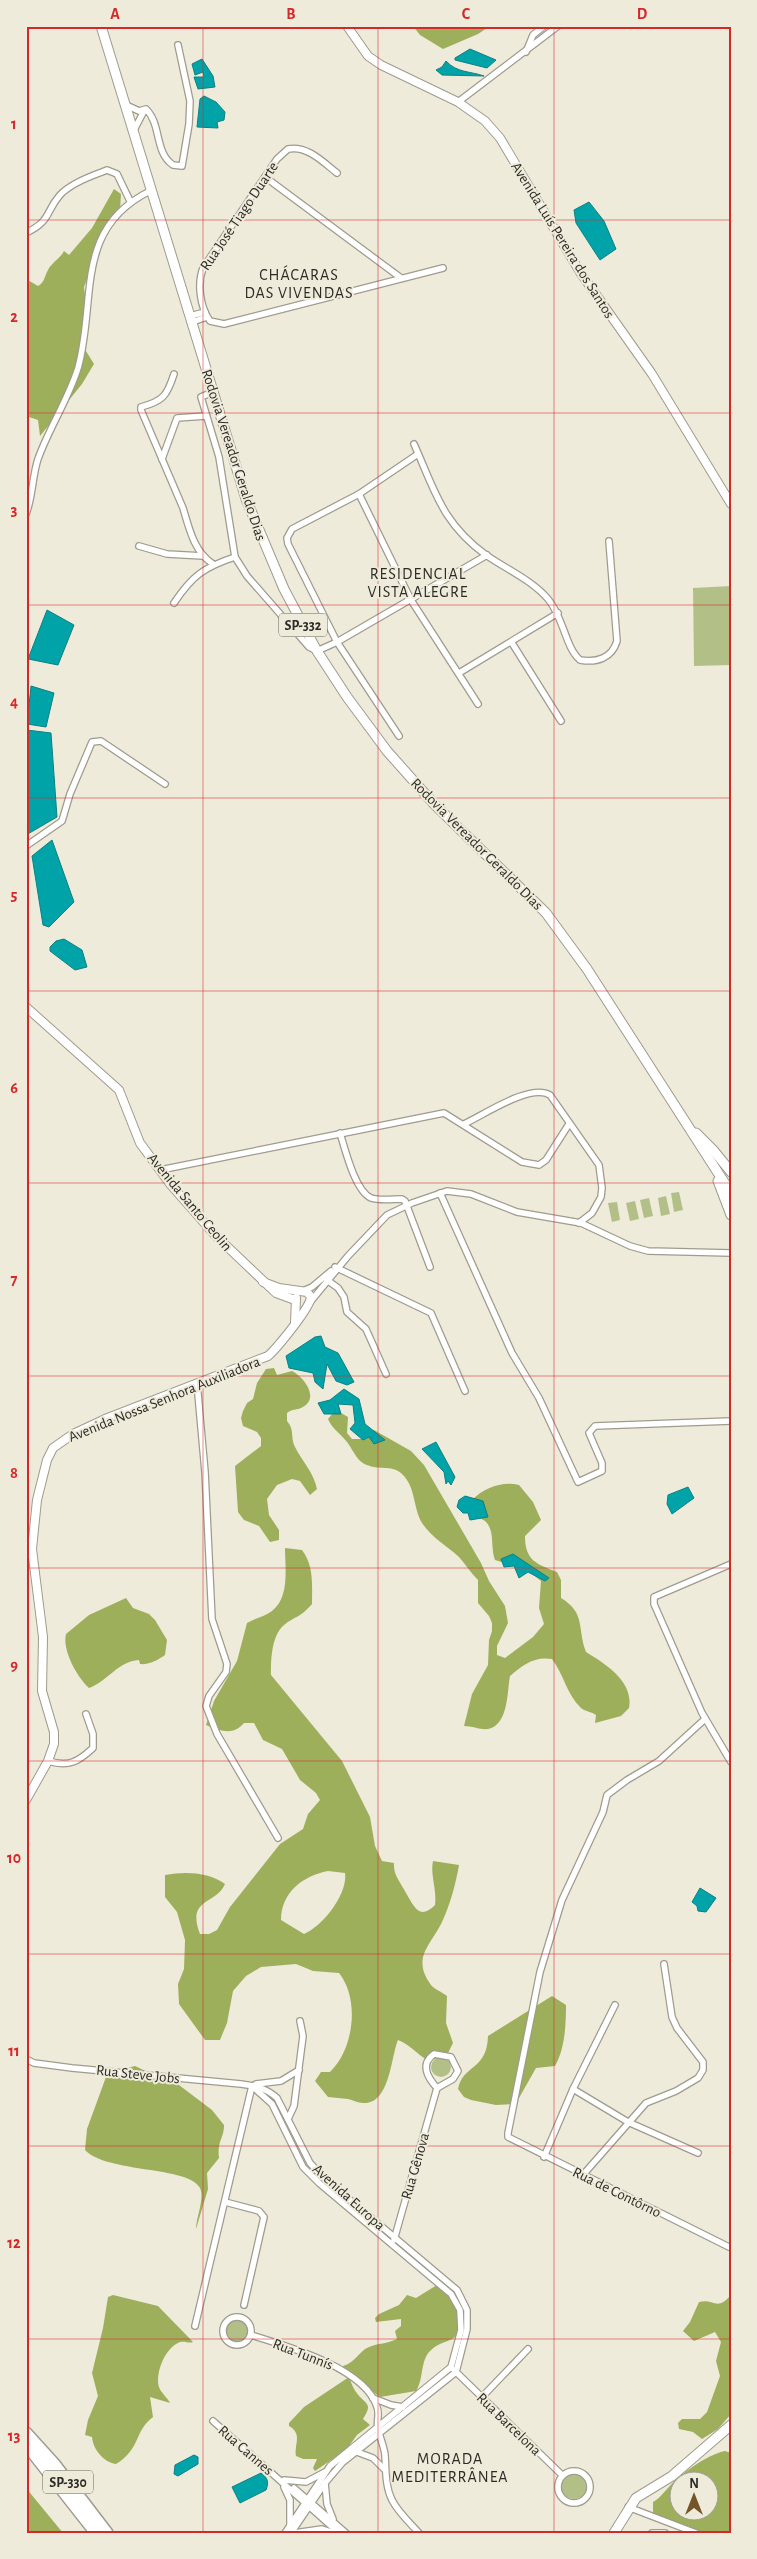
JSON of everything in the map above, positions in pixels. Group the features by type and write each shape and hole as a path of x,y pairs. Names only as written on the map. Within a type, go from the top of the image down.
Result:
{"highway":[{"name":"SP-330","path":"26,2433 55,2465 108,2533"},
{"name":"SP-330","path":"26,2444 96,2533"}],"main road":[{"name":"Rodovia Vereador Geraldo Dias","path":"101,26 150,191 255,525 284,589 317,651 387,751 434,805 546,913 587,969 731,1193"},
{"path":"687,1125 714,1151 731,1172"},
{"path":"714,1169 731,1214"},
{"path":"614,2533 628,2507 649,2488 672,2476 731,2425"}],"street":[{"name":"Avenida Luís Pereira dos Santos","path":"347,26 368,56 381,65 458,102 486,122 500,138 580,272 652,374 730,499"},
{"path":"526,52 533,36 544,26"},
{"path":"458,102 558,26"},
{"path":"124,104 133,110 146,110 154,119 162,154 167,161 176,166 182,166 189,124 190,101 178,45"},
{"path":"133,133 144,111"},
{"name":"Rua José Tiago Duarte","path":"206,314 199,284 203,268 283,152 293,148 311,153 337,173"},
{"path":"26,232 49,216 58,197 66,190 107,170 117,174 130,201"},
{"path":"265,177 401,278"},
{"path":"26,514 32,496 38,459 77,369 87,300 99,242 113,216 130,201 150,191"},
{"path":"191,319 206,314 210,321 224,324 443,268"},
{"path":"174,374 170,387 159,402 141,407 145,423 183,508 186,522 203,556 213,564"},
{"path":"213,392 201,397 219,457 234,557 247,576 295,634 317,651 337,642 487,555"},
{"path":"162,459 177,418 206,416"},
{"path":"414,444 444,513 451,524 487,555 548,598 558,613 571,648 580,660 604,658 615,649 618,641 609,541"},
{"path":"399,736 337,642 311,594 287,538 292,529 359,494 418,454"},
{"path":"359,494 411,600 478,704"},
{"path":"139,546 166,554 203,556"},
{"path":"174,603 195,576 213,564 234,557"},
{"path":"459,673 512,643 558,613"},
{"path":"512,643 561,721"},
{"path":"26,846 62,822 70,794 92,742 101,741 165,784"},
{"name":"Avenida Santo Ceolin","path":"26,1007 119,1090 140,1143 215,1236 276,1293 304,1307 310,1303"},
{"path":"464,1124 529,1092 537,1091 550,1095 569,1124 597,1158 599,1165 602,1188 601,1197 592,1213 579,1223"},
{"path":"160,1170 444,1113 522,1162 539,1165 546,1160 569,1124"},
{"path":"340,1133 357,1182 364,1193 376,1199 402,1199 407,1204 430,1267"},
{"path":"296,1302 301,1292 312,1287 336,1268 387,1215 407,1204 440,1193 458,1191 472,1194 516,1212 579,1223 630,1246 648,1251 731,1253"},
{"path":"440,1193 512,1353 539,1398 578,1482 602,1471 602,1463 589,1433 595,1426 731,1421"},
{"path":"591,1228 592,1213"},
{"path":"310,1303 336,1268"},
{"path":"336,1268 431,1313 465,1391"},
{"path":"328,1280 338,1288 344,1297 347,1312 366,1329 386,1374"},
{"name":"Avenida Santo Ceolin","path":"263,1282 301,1292"},
{"path":"301,1292 310,1294 310,1303"},
{"name":"Avenida Nossa Senhora Auxiliadora","path":"295,1322 296,1302"},
{"name":"Avenida Nossa Senhora Auxiliadora","path":"26,1800 48,1761 54,1744 54,1732 42,1691 43,1637 32,1549 38,1500 47,1460 53,1448 72,1434 268,1356 280,1346 310,1303"},
{"path":"197,1383 205,1472 212,1619 227,1664 226,1672 209,1696 206,1706 217,1734 278,1838"},
{"path":"731,1564 654,1597 654,1608 705,1719 731,1762"},
{"path":"48,1761 67,1766 81,1760 93,1748 93,1734 86,1714"},
{"name":"Rua de Contôrno","path":"705,1719 659,1760 607,1795 603,1812 562,1900 540,1972 508,2137 582,2176 731,2248"},
{"path":"582,2176 646,2104 676,2092 698,2078 703,2070 703,2062 692,2044 677,2028 672,2017 664,1964"},
{"path":"544,2157 573,2089 615,2005"},
{"path":"282,2122 289,2118 299,2070 303,2036 300,2021"},
{"path":"434,2054 451,2057 456,2064 456,2075 437,2088 428,2075 426,2063 434,2054"},
{"name":"Rua Steve Jobs","path":"26,2059 72,2068 252,2086"},
{"path":"195,2326 252,2086 280,2081 299,2070"},
{"name":"Avenida Europa","path":"252,2086 268,2090 277,2098 289,2118 310,2163 324,2178 457,2290 467,2310 467,2329 464,2350 456,2372"},
{"name":"Avenida Europa","path":"252,2086 272,2104 303,2168 451,2294 460,2310 461,2330 452,2367"},
{"name":"Rua Gênova","path":"393,2244 437,2088"},
{"path":"573,2089 628,2122 698,2153"},
{"path":"225,2202 259,2211 264,2217 244,2305"},
{"path":"235,2318 244,2319 250,2326 251,2335 246,2342 233,2344 224,2335 225,2326 235,2318"},
{"name":"Rua Tunnís","path":"251,2335 334,2364 349,2374 373,2398"},
{"path":"482,2397 528,2349"},
{"path":"292,2533 327,2471 340,2456 452,2367"},
{"name":"Rua Barcelona","path":"452,2367 562,2475"},
{"path":"285,2533 290,2524 343,2462 456,2372"},
{"path":"373,2398 391,2405 403,2406"},
{"path":"373,2398 378,2410 377,2428 385,2454 384,2469 394,2503 419,2533"},
{"name":"Rua Cannes","path":"213,2421 309,2504 339,2533"},
{"path":"357,2452 373,2458 384,2469"},
{"path":"576,2470 586,2476 590,2490 584,2499 574,2503 563,2500 557,2485 562,2475 576,2470"},
{"path":"290,2524 290,2500 282,2481 306,2482 327,2471"},
{"path":"327,2471 325,2483 327,2504 336,2524"},
{"name":"Rua Cannes","path":"309,2504 346,2533"},
{"path":"628,2507 696,2533"},
{"path":"292,2533 322,2529 334,2533"},
{"path":"652,2533 665,2533"}],"green space":[{"path":"413,26 490,26 478,34 443,49 420,35"},
{"path":"114,189 121,194 120,211 106,233 84,287 87,312 86,351 94,364 82,384 40,436 38,420 26,416 26,279 38,286 42,283 50,267 64,251 69,255 92,228"},
{"path":"731,586 731,665 694,666 693,588"},
{"path":"679,1192 683,1210 674,1212 671,1193"},
{"path":"666,1196 670,1214 661,1216 658,1198"},
{"path":"649,1198 653,1216 644,1218 640,1200"},
{"path":"635,1201 639,1219 630,1221 626,1203"},
{"path":"617,1202 620,1220 612,1222 608,1203"},
{"path":"274,1368 277,1375 292,1371 301,1378 308,1388 310,1399 307,1404 287,1413 287,1421 291,1427 295,1447 311,1472 317,1489 310,1495 300,1481 292,1479 277,1485 267,1499 269,1515 279,1530 279,1540 270,1542 259,1526 244,1520 238,1512 235,1466 261,1446 261,1438 257,1432 243,1426 241,1418 247,1403 253,1399 257,1383 266,1369"},
{"path":"333,1413 341,1413 348,1417 347,1433 352,1439 367,1439 366,1431 374,1430 411,1451 424,1465 505,1606 508,1623 497,1646 497,1655 505,1658 533,1637 544,1624 539,1608 541,1581 527,1570 495,1560 492,1534 487,1524 476,1517 472,1500 494,1486 506,1484 519,1485 533,1502 541,1520 525,1536 527,1551 538,1564 557,1572 561,1580 561,1598 578,1615 586,1652 610,1668 623,1682 627,1690 629,1708 621,1716 595,1723 596,1715 582,1709 576,1703 552,1659 546,1658 529,1662 510,1676 506,1706 500,1721 495,1726 485,1729 464,1726 472,1694 488,1665 489,1640 492,1631 492,1623 489,1616 478,1603 478,1580 459,1557 435,1537 422,1523 407,1479 398,1471 374,1467 362,1462 330,1423 328,1419"},
{"path":"285,1548 302,1550 309,1562 312,1576 312,1604 304,1612 284,1625 276,1635 271,1675 342,1761 370,1817 375,1846 382,1861 394,1863 398,1879 414,1907 421,1912 425,1912 435,1905 433,1861 459,1865 448,1908 428,1945 423,1959 425,1975 431,1985 447,1996 446,2023 453,2043 446,2057 427,2060 398,2040 384,2088 372,2102 359,2103 348,2099 328,2097 315,2081 321,2072 330,2072 338,2062 349,2037 352,2010 350,1996 346,1984 339,1973 313,1971 296,1964 261,1967 246,1976 233,1991 227,2023 220,2040 205,2040 179,2004 178,1984 184,1969 185,1940 177,1912 165,1897 165,1875 181,1873 204,1875 225,1884 221,1891 199,1908 197,1914 200,1934 209,1934 217,1930 230,1907 280,1844 303,1829 308,1814 320,1800 316,1793 300,1780 282,1749 263,1740 254,1723 244,1723 236,1730 231,1731 206,1725 214,1701 237,1661 247,1623 272,1611 282,1598 286,1573","holes":["328,1871 345,1873 343,1890 333,1908 311,1930 304,1934 281,1920 285,1902 295,1887 319,1873"]},
{"path":"126,1598 133,1608 149,1614 155,1620 167,1640 165,1655 147,1664 140,1664 139,1660 125,1664 89,1688 80,1677 68,1655 65,1640 66,1634 89,1615"},
{"path":"552,1996 566,2005 563,2044 555,2066 536,2068 519,2098 513,2104 496,2105 464,2097 458,2089 461,2081 484,2056 488,2036"},
{"path":"441,2057 448,2060 451,2067 448,2074 441,2077 434,2074 431,2067 434,2060"},
{"path":"135,2066 175,2082 212,2110 224,2125 219,2147 219,2158 207,2173 208,2189 196,2229 201,2192 200,2188 193,2181 164,2172 110,2163 85,2150 87,2129 106,2077 113,2072"},
{"path":"445,2280 463,2313 465,2322 458,2335 435,2347 427,2355 416,2391 380,2397 346,2372 343,2366 351,2362 366,2349 397,2339 395,2331 401,2326 401,2319 376,2322 375,2318 379,2314 399,2305 407,2295 416,2298"},
{"path":"113,2295 158,2306 193,2342 178,2343 165,2356 158,2375 158,2381 160,2389 170,2403 150,2397 153,2417 143,2428 130,2452 116,2464 103,2458 97,2450 92,2437 85,2435 88,2420 98,2396 92,2373 108,2297"},
{"path":"731,2295 731,2414 718,2429 702,2439 693,2432 679,2429 678,2423 682,2419 700,2419 707,2412 720,2376 716,2361 721,2342 715,2332 694,2341 683,2331 690,2322 699,2302 719,2304"},
{"path":"237,2319 246,2322 249,2331 246,2340 237,2343 228,2340 225,2331 228,2322"},
{"path":"349,2377 355,2390 368,2406 363,2419 370,2425 357,2435 346,2450 315,2471 313,2468 317,2459 303,2459 296,2456 297,2436 296,2432 289,2426 289,2423 304,2407"},
{"path":"725,2451 731,2453 731,2533 700,2533 653,2519 653,2502 670,2486 670,2522 720,2522 720,2472 685,2472 710,2456"},
{"path":"574,2473 583,2477 587,2486 583,2495 574,2499 565,2495 561,2486 565,2477"},
{"path":"26,2488 63,2533 26,2533"}],"water":[{"path":"470,49 496,60 487,68 455,60 455,58"},
{"path":"202,59 213,76 215,87 198,89 194,77 204,77 203,72 195,75 192,64"},
{"path":"446,61 459,70 484,76 442,75 436,70 442,67"},
{"path":"204,96 216,102 225,112 224,120 217,122 218,128 197,127 200,99"},
{"path":"589,202 604,221 616,249 600,260 576,223 574,210"},
{"path":"47,610 74,625 58,665 28,659"},
{"path":"31,686 54,693 46,727 27,724"},
{"path":"27,730 51,733 57,817 26,835"},
{"path":"52,840 74,902 49,927 43,925 32,856"},
{"path":"64,939 82,950 87,967 75,970 50,951 50,947 56,941"},
{"path":"321,1336 325,1347 338,1353 354,1382 347,1385 336,1381 327,1364 323,1389 315,1382 313,1373 289,1368 286,1356 315,1337"},
{"path":"344,1389 359,1399 365,1424 385,1440 374,1444 369,1437 363,1440 350,1429 355,1423 353,1405 338,1404 341,1414 324,1414 318,1403 330,1400"},
{"path":"436,1442 455,1477 451,1485 448,1481 446,1484 444,1472 422,1449"},
{"path":"688,1487 694,1498 672,1514 667,1504 668,1495"},
{"path":"465,1496 483,1501 488,1517 470,1520 468,1513 463,1513 457,1507 459,1500"},
{"path":"513,1554 549,1578 545,1581 528,1572 519,1578 514,1566 504,1567 501,1559"},
{"path":"700,1888 716,1898 706,1912 698,1911 697,1906 692,1902"},
{"path":"194,2455 198,2457 198,2464 178,2476 174,2474 175,2465"},
{"path":"261,2473 267,2480 266,2490 240,2503 232,2487"}],"district":[{"name":"CHÁCARAS DAS VIVENDAS","path":"299,283"},
{"name":"RESIDENCIAL VISTA ALEGRE","path":"418,582"},
{"name":"MORADA MEDITERRÂNEA","path":"450,2467"}]}
